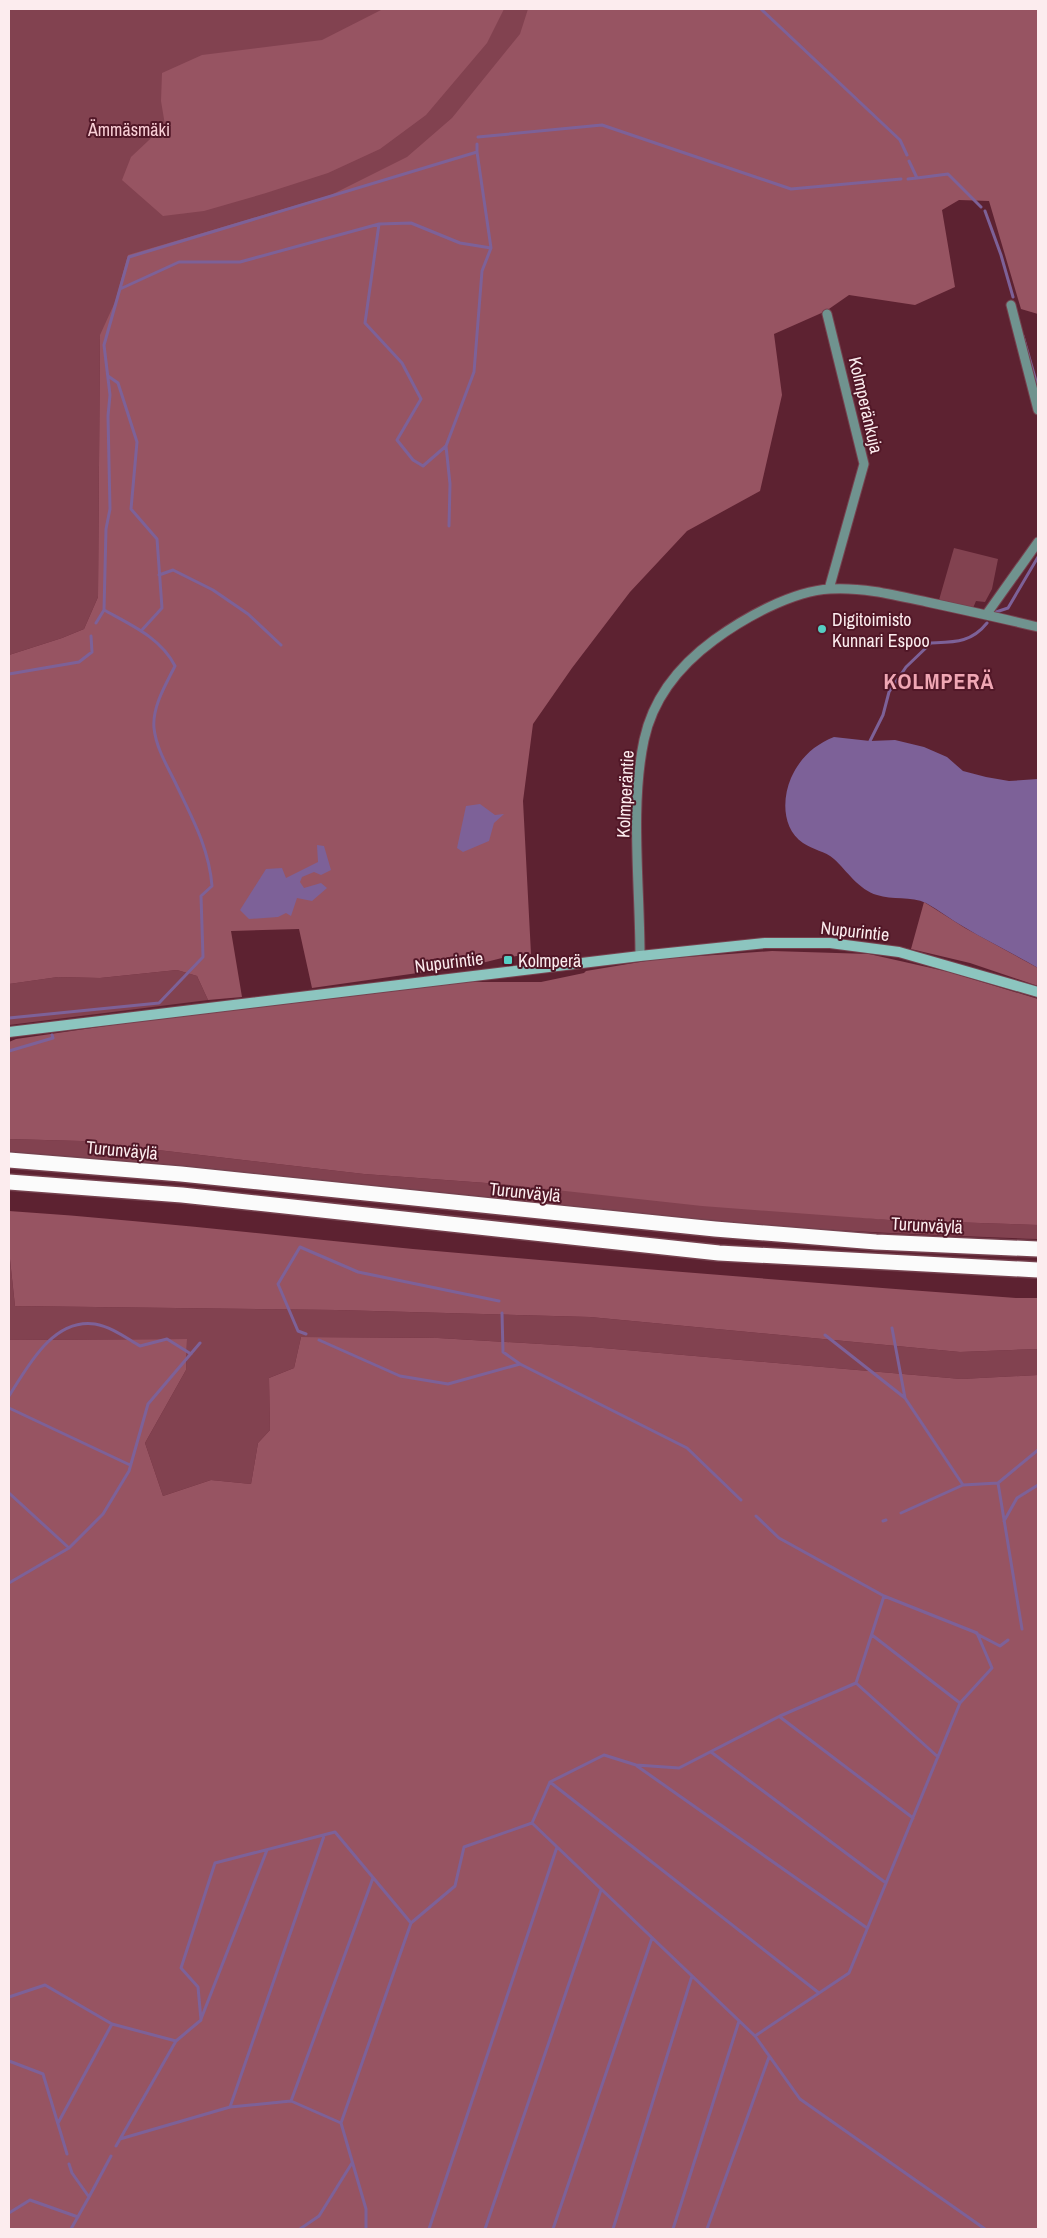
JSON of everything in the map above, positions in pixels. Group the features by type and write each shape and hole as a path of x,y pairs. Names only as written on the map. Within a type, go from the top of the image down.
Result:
{"highway":[{"name":"Turunväylä","path":"9,1160 182,1174 715,1229 876,1242 1038,1249"},
{"path":"9,1182 182,1195 719,1253 1038,1270"}],"main road":[{"name":"Nupurintie","path":"9,1032 640,956 765,943 830,943 900,952 1038,992"}],"street":[{"path":"1011,305 1038,410"},
{"name":"Kolmperänkuja","path":"827,314 864,464 829,589"},
{"path":"986,615 1038,542"},
{"name":"Kolmperäntie","path":"640,956 638,789 644,739 660,695 682,668 707,645 738,622 794,597 829,589 878,591 1038,627"}],"green space":[{"name":"Ämmäsmäki","path":"9,9 796,9 173,513 78,640 101,606 100,335 98,597 84,629 9,655"},
{"path":"954,548 998,559 992,589 985,602 976,601 973,608 939,600"},
{"path":"177,970 197,976 208,1000 9,1025 9,984 58,977 100,978"},
{"path":"9,1139 81,1141 364,1174 500,1184 889,1220 1038,1225 1038,1239 782,1227 610,1212 181,1166 9,1152"},
{"path":"9,1250 15,1306 337,1310 590,1317 960,1352 1038,1349 1038,1375 961,1379 591,1347 438,1338 301,1337 294,1368 269,1378 270,1430 258,1443 251,1484 211,1480 163,1496 145,1443 186,1370 187,1339 9,1340"}],"shaded area":[{"path":"383,9 504,9 487,43 426,115 380,149 328,173 204,211 163,216 122,180 131,157 165,125 161,101 162,73 202,55 322,40"},
{"path":"528,9 1038,9 1038,314 1021,309 989,201 959,200 942,210 955,287 915,305 849,295 826,311 774,334 782,395 760,491 687,531 630,592 572,668 533,724 523,801 531,954 502,958 474,965 312,988 299,929 231,931 242,997 208,1000 197,976 177,970 100,978 58,977 9,984 9,655 84,629 98,597 100,335 115,302 128,255 331,195 407,157 452,118 520,34"},
{"name":"Kolmperä","path":"834,737 870,741 895,740 924,747 947,757 963,771 1009,781 1038,779 1038,968 959,924 926,903 914,899 871,893 859,885 830,856 803,843 796,837 788,822 785,804 791,778 808,753"},
{"path":"480,804 495,815 504,814 494,823 489,841 463,852 457,848 466,806"},
{"path":"317,845 324,846 331,870 321,875 314,872 302,877 300,882 304,888 321,883 327,888 312,901 297,898 291,916 286,913 278,917 249,919 240,910 266,869 282,868 286,878 318,862"},
{"path":"924,902 965,928 1038,968 1038,986 970,963 911,949"},
{"path":"772,951 869,954 949,972 1038,999 1038,1225 889,1220 702,1206 500,1184 364,1174 81,1141 9,1139 9,1042 16,1039 154,1019 468,982 541,982 586,971 658,959"},
{"path":"9,1211 714,1275 1016,1298 1038,1298 1038,1349 960,1352 590,1317 337,1310 15,1306 9,1250"},
{"path":"301,1337 438,1338 591,1347 961,1379 1038,1375 1038,2229 9,2229 9,1340 187,1339 186,1370 145,1443 163,1496 211,1480 251,1484 258,1443 270,1430 269,1378 294,1368"}],"waterway":[{"path":"761,9 900,140 907,155"},
{"path":"478,137 602,125 791,189 901,179"},
{"path":"449,526 450,484 446,446 474,372 482,271 491,248 477,144"},
{"path":"96,623 104,610 106,529 110,509 108,416 110,395 104,345 129,257 477,152"},
{"path":"909,161 917,178 948,174 981,207"},
{"path":"908,179 917,178"},
{"path":"985,211 1001,255 1013,297"},
{"path":"120,289 179,262 240,262 379,224 411,223 460,243 491,248"},
{"path":"379,224 365,323 402,363 421,399 397,440 413,460 423,466 446,446"},
{"path":"1023,336 1038,388"},
{"path":"108,376 118,383 137,442 131,509 157,539 162,608 141,631"},
{"path":"996,612 1008,608 1038,557"},
{"path":"159,575 173,570 213,590 248,614 281,645"},
{"path":"9,1018 159,1003 203,957 201,896 212,886 210,872 198,832 162,755 154,728 157,704 175,666 169,656 154,640 104,610"},
{"path":"870,741 883,715 889,692 906,667 931,643 955,642 968,638 981,630 987,623"},
{"path":"9,674 79,662 92,652 91,636"},
{"path":"9,1051 53,1038 52,1035"},
{"path":"306,1334 298,1331 278,1284 300,1247 358,1272 499,1301"},
{"path":"502,1313 503,1352 520,1364"},
{"path":"9,1396 33,1358 43,1346 54,1336 80,1324 95,1324 107,1328 140,1346 167,1339 191,1354"},
{"path":"892,1328 905,1398 963,1485"},
{"path":"825,1335 905,1398"},
{"path":"319,1340 400,1376 448,1384 520,1364 687,1448 741,1500"},
{"path":"9,1583 69,1548 103,1514 129,1471 148,1404 200,1343"},
{"path":"9,1408 130,1465"},
{"path":"1022,1629 998,1483 1038,1450"},
{"path":"901,1513 963,1485 998,1483"},
{"path":"1004,1521 1017,1498 1038,1485"},
{"path":"9,1493 69,1548"},
{"path":"756,1516 779,1538 884,1596"},
{"path":"755,2036 849,1973 960,1703 992,1668 977,1633 884,1596 856,1683 780,1716 679,1768 636,1765 604,1755 550,1782 532,1823 755,2036 800,2099 985,2229"},
{"path":"977,1634 1000,1646 1008,1640"},
{"path":"872,1635 960,1703"},
{"path":"856,1683 938,1757"},
{"path":"780,1717 913,1818"},
{"path":"711,1752 886,1883"},
{"path":"637,1766 867,1928"},
{"path":"550,1782 819,1993"},
{"path":"366,2229 366,2209 341,2123 291,2101 230,2107 120,2139 176,2041 201,2020 198,1987 181,1968 215,1863 335,1832 411,1923 455,1886 464,1847 532,1823"},
{"path":"230,2107 324,1836"},
{"path":"429,2229 557,1847"},
{"path":"201,2019 267,1850"},
{"path":"291,2101 373,1878"},
{"path":"485,2229 601,1890"},
{"path":"341,2123 411,1923"},
{"path":"553,2229 652,1938"},
{"path":"613,2229 692,1976"},
{"path":"9,1997 45,1985 112,2024 176,2041"},
{"path":"673,2229 739,2021"},
{"path":"58,2123 112,2024"},
{"path":"707,2229 769,2057"},
{"path":"9,2061 43,2074 67,2154"},
{"path":"116,2146 120,2139"},
{"path":"69,2164 72,2173 89,2197 111,2156"},
{"path":"300,2229 319,2216 352,2163"},
{"path":"71,2229 89,2197"},
{"path":"9,2213 30,2200 78,2217"}],"place":[{"name":"Digitoimisto Kunnari Espoo","path":"822,629"},
{"name":"Kolmperä","path":"508,960"}],"district":[{"name":"KOLMPERÄ","path":"939,681"}]}
